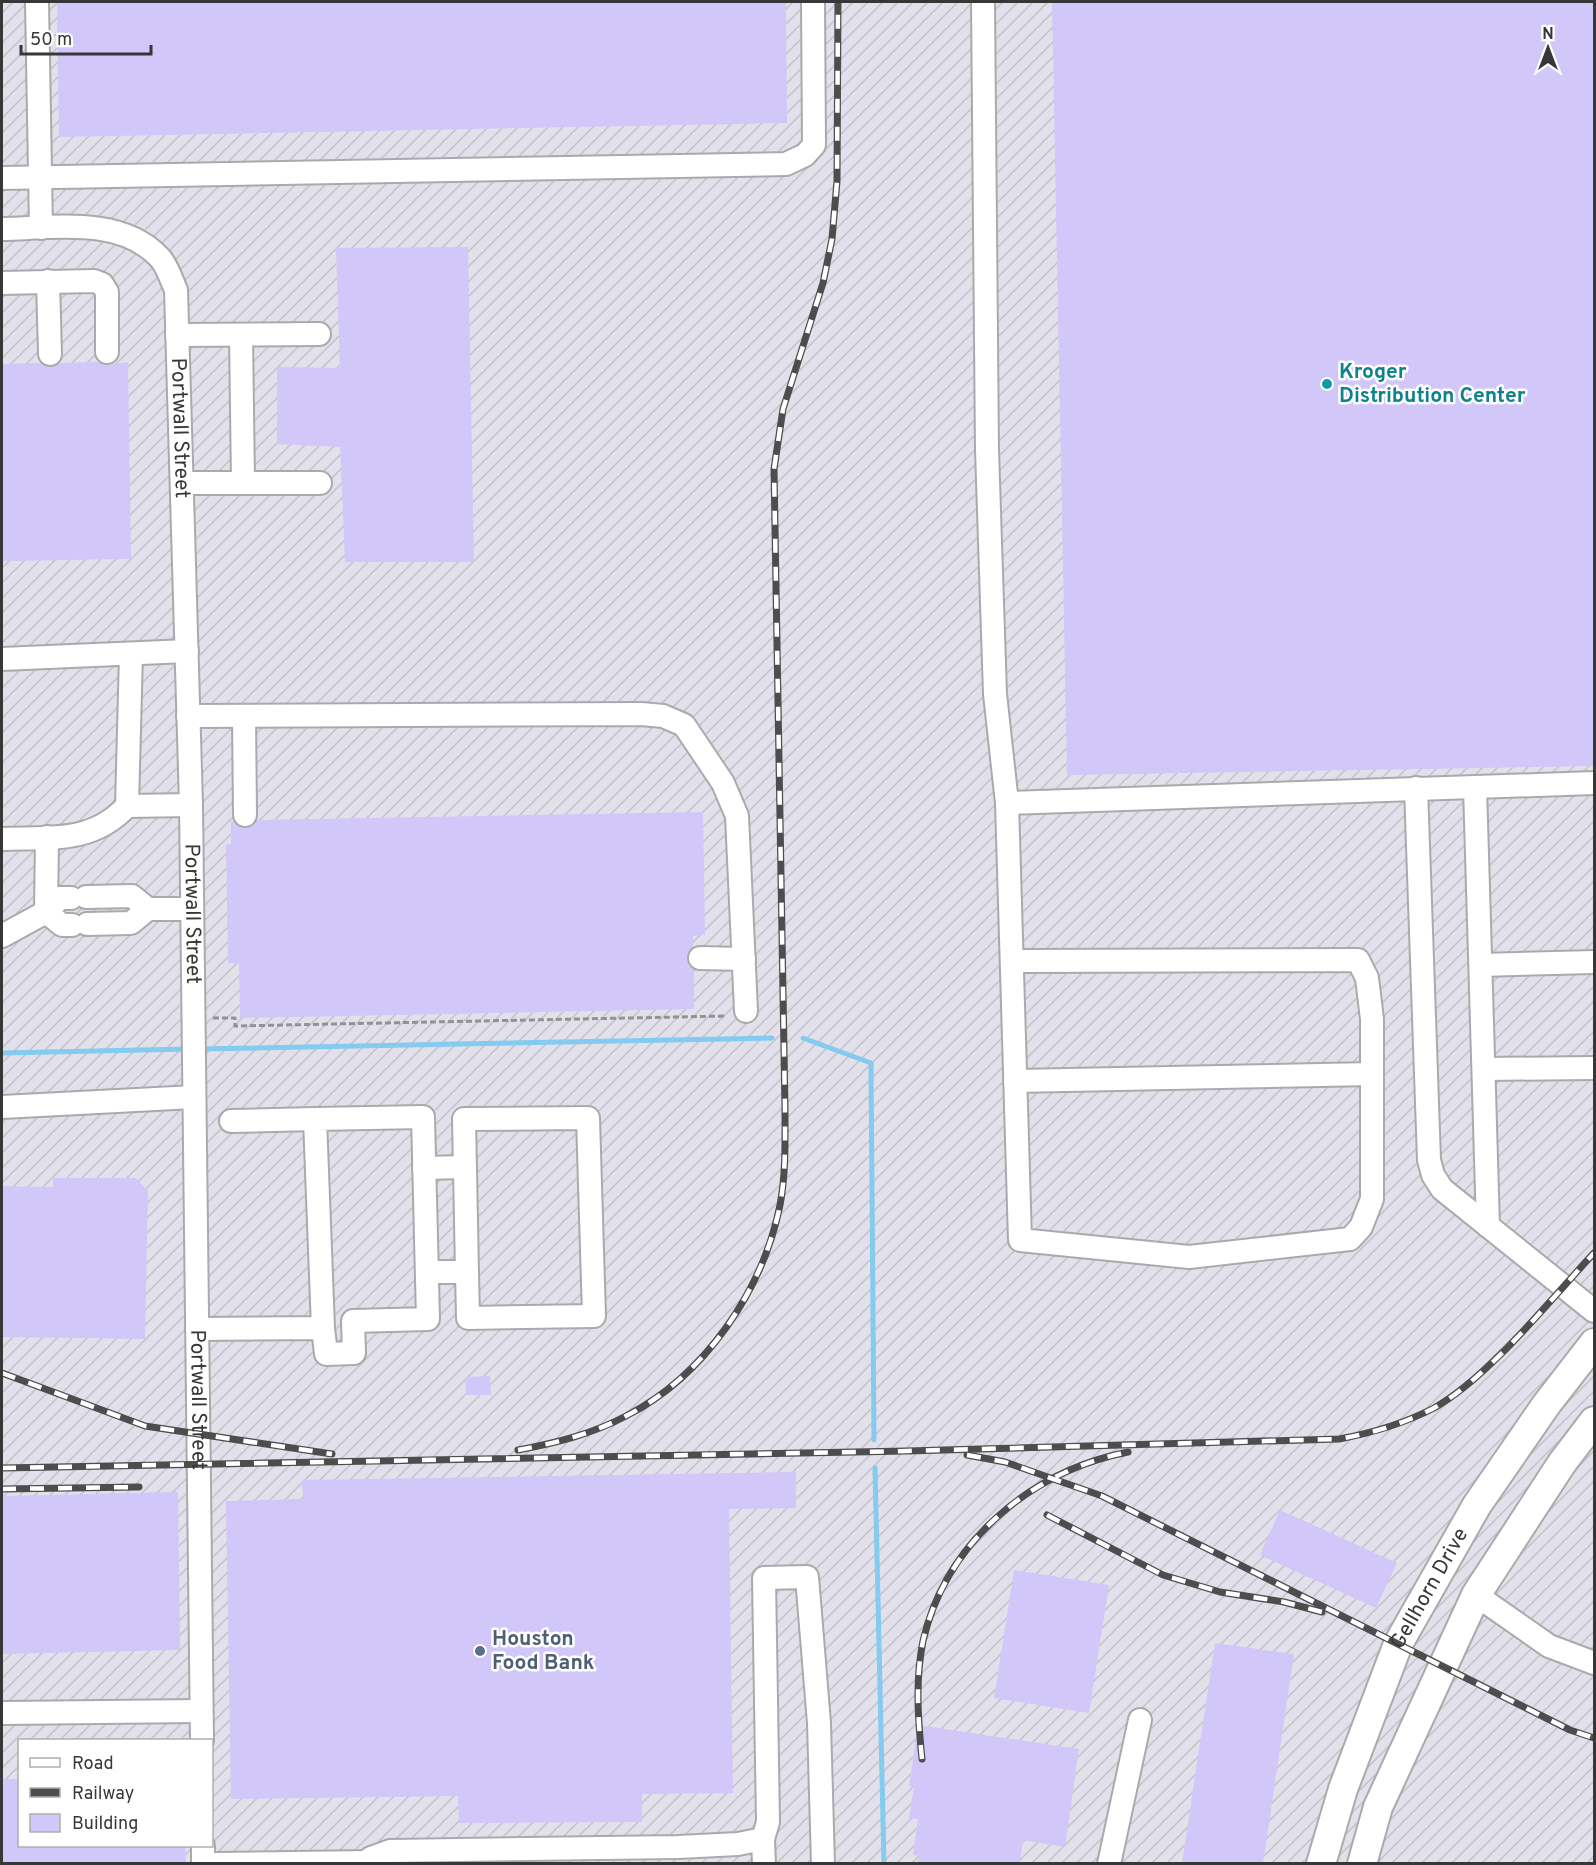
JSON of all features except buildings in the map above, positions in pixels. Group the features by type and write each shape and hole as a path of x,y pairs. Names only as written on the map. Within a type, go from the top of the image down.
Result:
{"main road":[{"name":"Gellhorn Drive","path":"1321,1863 1343,1789 1398,1644 1477,1505 1546,1405 1594,1343"},
{"name":"Gellhorn Drive","path":"1362,1863 1378,1807 1476,1595 1562,1463 1594,1421"},
{"path":"1434,1580 1476,1595"},
{"path":"1343,1789 1378,1807"}],"street":[{"path":"37,2 41,228"},
{"path":"2,178 786,164 805,155 814,145 813,2"},
{"path":"983,2 987,462 995,694 1007,803 1020,1240 1189,1257 1350,1239 1361,1227 1372,1199 1372,1019 1367,978 1358,960 1012,961"},
{"name":"Portwall Street","path":"2,229 113,230 142,242 161,259 176,290 191,805 202,1739"},
{"path":"2,283 94,280 102,284 107,292 107,352"},
{"path":"48,281 50,354"},
{"path":"177,335 319,334"},
{"path":"241,335 243,483"},
{"path":"182,483 320,483"},
{"path":"2,659 187,651"},
{"path":"2,839 80,836 114,820 127,806 131,654"},
{"path":"188,716 641,714 663,716 684,725 723,783 737,816 746,1011"},
{"path":"244,716 245,815"},
{"path":"1007,803 1594,783"},
{"path":"1475,787 1488,1226"},
{"path":"1416,788 1429,1160 1432,1175 1442,1189 1594,1311"},
{"path":"127,806 191,805"},
{"path":"46,837 46,912"},
{"path":"2,936 46,912 60,897 132,896 148,909 191,909"},
{"path":"46,912 62,925 131,923 148,909"},
{"path":"700,958 744,959"},
{"path":"1481,965 1594,962"},
{"path":"1484,1069 1594,1068"},
{"path":"1015,1081 1372,1074"},
{"path":"2,1107 194,1097"},
{"path":"231,1121 315,1119 423,1117 428,1319 353,1321 354,1353 326,1354 315,1119"},
{"path":"588,1118 594,1316 468,1318 467,1272 464,1119 588,1118"},
{"path":"424,1168 465,1167"},
{"path":"427,1272 467,1272"},
{"path":"197,1329 323,1328"},
{"path":"764,1863 764,1839 768,1822 764,1578 807,1576 819,1723 823,1863"},
{"path":"1476,1595 1549,1646 1594,1663"},
{"path":"2,1713 201,1711"},
{"path":"1109,1863 1140,1720"},
{"path":"216,1863 370,1863 371,1858 390,1851 619,1855 715,1854 764,1839"},
{"path":"203,1847 203,1863"}],"path":[{"path":"193,1027 235,1018 235,1026 733,1016 733,1012 746,1011"}],"shaded area":[{"path":"2,2 1594,2 1594,1863 2,1864"}],"waterway":[{"path":"198,1049 772,1038"},
{"path":"803,1038 871,1063 874,1440"},
{"path":"2,1053 189,1049"},
{"path":"875,1468 884,1864"}],"railway":[{"path":"518,1450 574,1437 600,1428 655,1399 681,1378 705,1354 745,1299 772,1237 780,1205 784,1169 785,1109 774,469 783,409 823,283 832,239 837,181 838,2"},
{"path":"2,1468 907,1451 1339,1439 1399,1423 1422,1414 1455,1395 1497,1358 1594,1253"},
{"path":"2,1373 145,1426 332,1454"},
{"path":"922,1759 918,1700 920,1656 934,1605 951,1572 972,1543 998,1516 1027,1494 1058,1476 1092,1462 1128,1452"},
{"path":"967,1455 1005,1462 1102,1496 1570,1730 1594,1738"},
{"path":"2,1489 139,1487"},
{"path":"1047,1515 1163,1575 1220,1592 1284,1602 1322,1612"}],"place":[{"name":"Kroger Distribution Center","path":"1327,384"},
{"name":"Houston Food Bank","path":"480,1651"}]}
